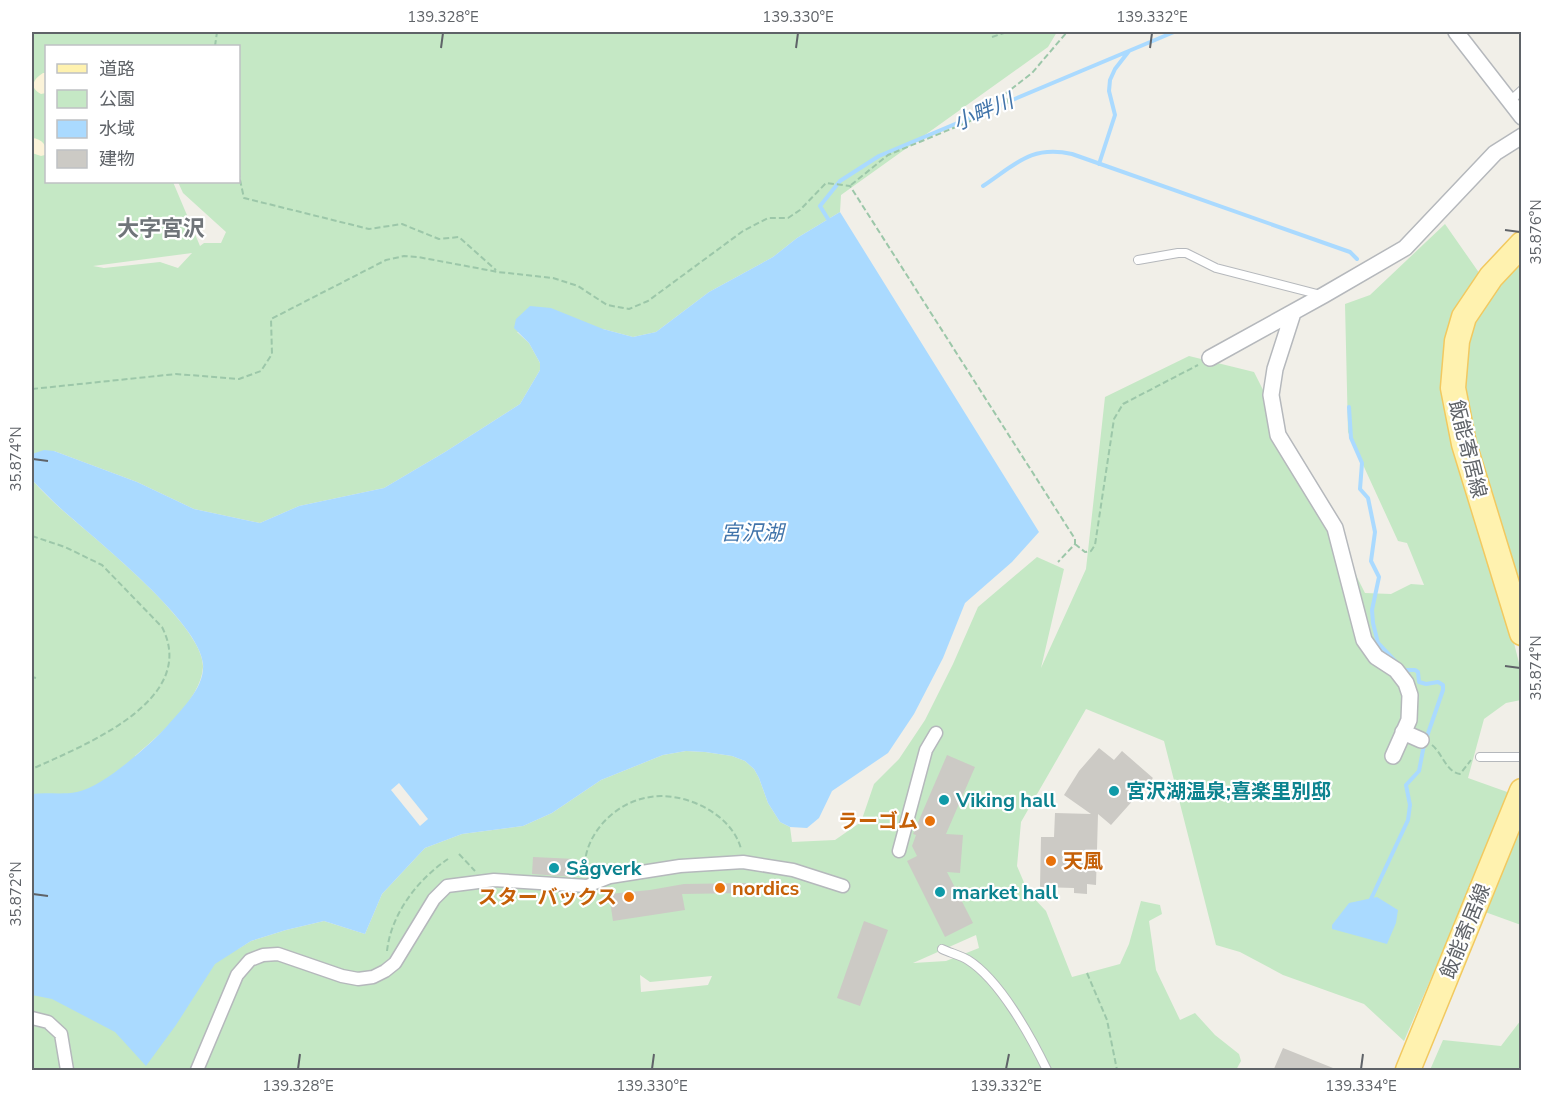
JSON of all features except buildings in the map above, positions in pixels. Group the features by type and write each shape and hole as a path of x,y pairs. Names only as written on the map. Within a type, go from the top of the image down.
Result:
{"main road":[{"name":"飯能寄居線","path":"1521,244 1491,277 1464,317 1457,341 1453,388 1464,444 1521,633"},
{"name":"飯能寄居線","path":"1408,1071 1521,791"}],"street":[{"path":"1456,32 1521,117"},
{"path":"1210,358 1324,296 1405,248 1496,153 1521,136"},
{"path":"1293,313 1275,369 1271,395 1278,435 1335,528 1364,640 1376,657 1396,670 1406,683 1411,707 1409,720 1393,756"},
{"path":"1403,732 1421,740"},
{"path":"899,851 926,750 936,733"},
{"path":"197,1071 237,975 250,960 263,955 278,954 342,976 358,979 373,977 395,963 434,899 447,886 484,880 586,886 610,877 671,867 743,862 793,870 843,886"},
{"path":"32,1018 48,1022 61,1034 67,1071"}],"lane":[{"path":"1509,102 1521,90"},
{"path":"1138,260 1186,253 1216,268 1324,296"},
{"path":"1480,757 1521,757"},
{"path":"942,949 968,960 999,988 1034,1044 1047,1071"}],"path":[{"path":"992,37 1008,32"},
{"path":"850,186 888,155 1009,105 1005,94 1032,73 1067,32"},
{"path":"240,180 244,198 369,229 402,224 439,239 459,237 498,272"},
{"path":"32,389 176,374 239,379 261,371 272,354 271,319 386,260 405,256 418,256 498,272 553,278 578,286 607,305 629,309 648,301 743,231 768,218 788,218 800,210 826,183 844,185 850,186 1075,539 1075,544 1085,552 1091,551 1095,545 1114,419 1123,404 1210,358"},
{"path":"32,536 65,547 102,565 162,627 167,638 170,664 166,679 154,694 117,728 32,769"},
{"path":"1058,562 1075,544"},
{"path":"32,677 36,678"},
{"path":"1421,740 1438,750 1451,771 1457,774 1461,774 1473,758 1480,757"},
{"path":"586,886 584,863 595,833 605,820 624,806 646,797 675,798 701,804 722,819 737,835 743,862"},
{"path":"459,854 484,880"},
{"path":"385,971 389,935 408,897 433,869 448,859"},
{"path":"1087,973 1107,1020 1117,1071"}],"green space":[{"path":"32,32 1057,32 1048,47 841,195 840,212 797,238 773,257 709,292 656,332 633,337 603,329 517,332 529,343 540,363 540,370 520,404 384,488 299,506 260,523 194,509 137,482 54,451 32,454","holes":["192,253 178,268 160,262 104,268 93,266"]},
{"path":"1445,224 1489,287 1521,257 1522,631 1514,643 1521,671 1521,700 1506,703 1484,719 1468,778 1510,793 1521,801 1521,925 1463,904 1404,1041 1364,1004 1283,975 1240,952 1216,945 1164,741 1086,709 1021,822 1017,866 1028,892 1046,911 1072,977 1120,964 1129,944 1141,901 1160,905 1162,914 1149,921 1156,970 1180,1020 1195,1013 1215,1035 1239,1054 1241,1061 1236,1070 32,1070 32,480 58,507 148,586 187,630 199,650 203,667 195,692 177,716 135,756 238,949 251,941 324,921 365,934 382,894 425,848 462,834 523,826 552,813 601,780 663,755 686,751 705,752 732,756 745,761 754,769 768,803 780,822 790,827 792,842 835,840 861,822 874,784 899,759 925,720 978,607 1037,557 1064,569 1041,668 1086,569 1105,397 1189,356 1254,372 1365,593 1391,594 1411,584 1424,585 1407,543 1398,541 1348,432 1345,304 1370,295","holes":["976,935 979,948 946,961 913,963","640,975 650,982 712,976 708,985 641,992"]},
{"path":"1521,1020 1521,1070 1430,1070 1443,1040 1501,1046"}],"sand":[{"path":"45,73 45,93 41,94 35,89 34,84 37,78"},
{"path":"32,138 43,143 45,155 32,153"}],"water":[{"name":"宮沢湖","path":"840,212 1039,532 1012,562 965,603 943,658 914,714 888,753 832,791 819,818 807,828 790,827 780,822 768,803 754,769 745,761 732,756 686,751 663,755 601,780 552,813 523,826 462,834 425,848 382,894 365,934 324,921 251,941 215,964 176,1025 146,1066 115,1032 52,999 32,995 32,794 77,792 88,789 112,774 138,754 186,705 200,681 203,664 198,647 167,606 32,480 32,454 44,450 54,451 137,482 194,509 260,523 299,506 384,488 520,404 540,370 540,363 529,343 514,328 516,319 530,306 551,308 603,329 633,337 656,332 709,292 773,257 797,238"},
{"path":"1377,897 1398,910 1396,923 1387,944 1332,929 1332,925 1349,903"}],"pier":[{"path":"399,783 428,819 420,826 391,790"}],"waterway":[{"name":"小畔川","path":"828,219 820,206 840,181 879,156 1174,32"},
{"path":"1099,164 1115,115 1109,91 1110,80 1115,69 1129,51"},
{"path":"983,186 1015,164 1035,154 1045,152 1072,154 1350,252 1357,259"},
{"path":"1349,407 1351,438 1362,463 1360,489 1368,498 1375,532 1371,561 1379,577 1372,610 1373,623 1378,643 1396,662"},
{"path":"1371,899 1408,820 1410,805 1406,785 1419,771 1424,745 1443,690 1443,685 1438,682 1426,684 1419,682 1418,672 1415,670 1403,670"}],"place":[{"name":"宮沢湖温泉;喜楽里別邸","path":"1114,791"},
{"name":"Viking hall","path":"944,800"},
{"name":"ラーゴム","path":"930,821"},
{"name":"天風","path":"1051,861"},
{"name":"Sågverk","path":"554,868"},
{"name":"nordics","path":"720,888"},
{"name":"market hall","path":"940,892"},
{"name":"スターバックス","path":"629,897"}],"district":[{"name":"大字宮沢","path":"161,228"}]}
